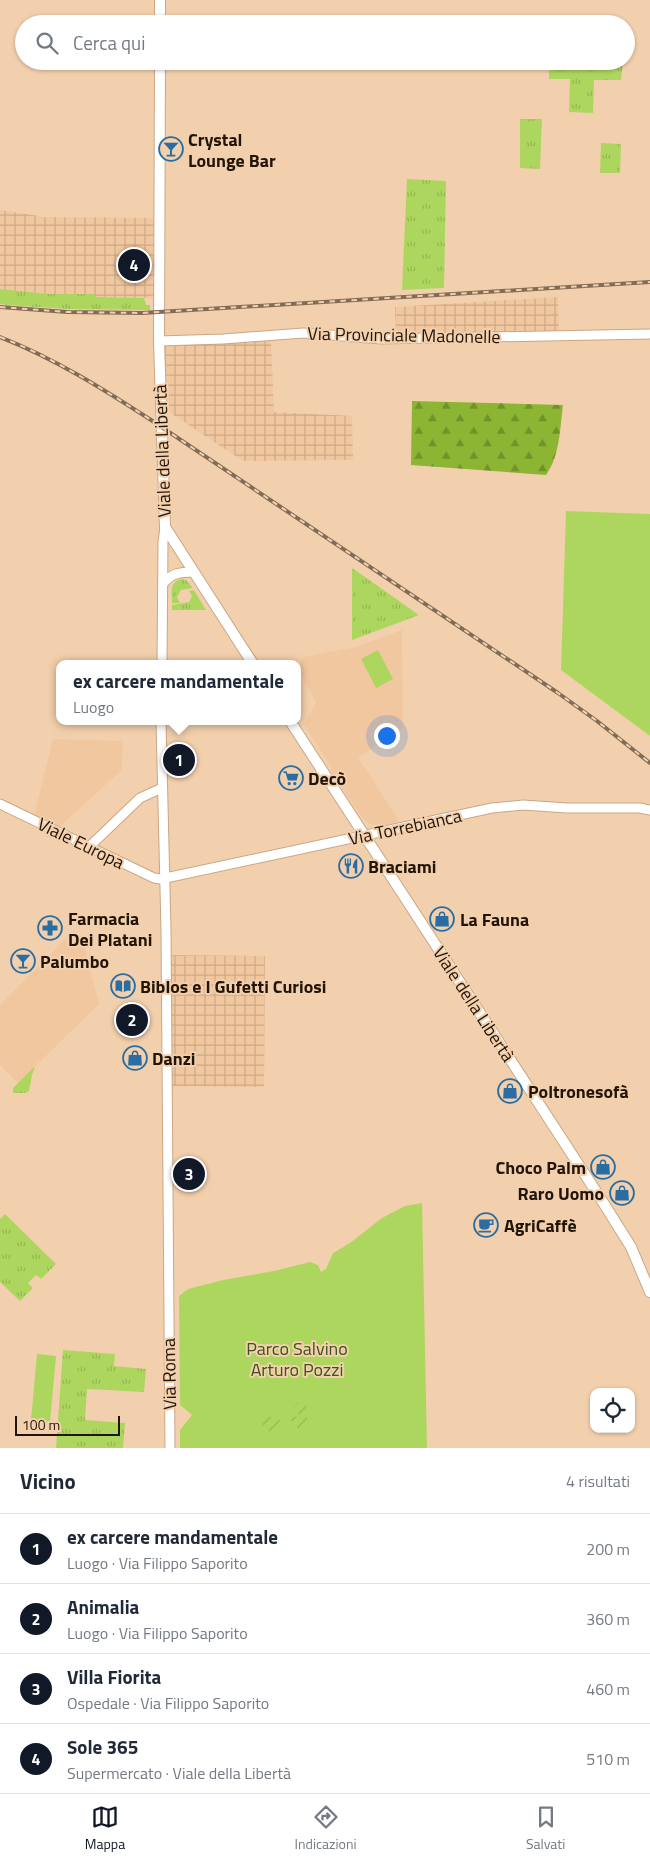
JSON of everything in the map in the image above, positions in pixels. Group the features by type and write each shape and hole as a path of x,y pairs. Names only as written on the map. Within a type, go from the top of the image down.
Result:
{"main road":[{"path":"160,0 160,15"},
{"name":"Viale della Libertà","path":"160,70 159,341 165,527 250,660"},
{"name":"Via Provinciale Madonelle","path":"159,341 223,339 303,333 381,338 650,334"},
{"path":"162,660 163,542 165,527"},
{"path":"163,584 167,578 175,573 194,572"},
{"name":"Via Roma","path":"162,725 170,1448"},
{"name":"Viale della Libertà","path":"293,725 599,1196 631,1247 650,1292"},
{"path":"89,847 140,798 162,788"},
{"name":"Viale Europa","path":"0,804 154,878 164,878"},
{"name":"Via Torrebianca","path":"164,878 492,808 523,805 567,808 640,808 650,810"}],"shaded area":[{"path":"0,210 45,217 156,218 155,298 46,296 0,290"},
{"path":"558,297 559,333 396,336 395,307"},
{"path":"271,337 274,412 352,416 353,460 243,461 163,408 161,344"},
{"path":"402,630 403,728 358,757 399,821 381,826 370,824 362,818 330,770 332,768 304,725 316,702 301,675 302,657 356,647"},
{"path":"53,739 123,741 122,770 58,828 34,816"},
{"path":"74,930 82,937 99,1004 18,1083 0,1065 0,1005"},
{"path":"168,955 265,956 264,1087 167,1086"}],"green space":[{"path":"549,70 622,70 621,80 594,80 593,113 569,112 570,79 549,79"},
{"path":"520,119 542,119 540,169 520,168"},
{"path":"601,143 621,144 620,173 600,173"},
{"path":"407,179 446,181 444,288 402,290"},
{"path":"0,289 47,294 95,294 95,297 144,298 146,305 150,305 150,310 68,309 0,304"},
{"path":"412,401 563,405 559,442 551,467 546,475 411,465"},
{"path":"566,511 650,514 650,736 561,670"},
{"path":"352,568 355,570 419,615 352,640"},
{"path":"183,579 193,588 181,590 177,597 180,603 172,603 173,584"},
{"path":"194,590 206,610 172,610 172,605 189,602 192,596 189,591"},
{"path":"378,650 393,679 376,688 361,659"},
{"path":"35,1066 29,1091 13,1093 13,1088"},
{"name":"Parco Salvino Arturo Pozzi","path":"422,1203 427,1448 180,1448 180,1430 192,1415 180,1405 179,1296 188,1289 310,1262 318,1265 321,1272 326,1269 333,1253 350,1243 382,1218 405,1206"},
{"path":"5,1214 56,1264 41,1279 36,1275 28,1283 33,1288 20,1301 0,1282 0,1219"},
{"path":"63,1350 115,1354 114,1366 146,1369 144,1392 87,1389 85,1420 125,1423 123,1448 56,1448"},
{"path":"37,1354 56,1356 50,1422 31,1420"},
{"path":"298,1402 306,1402 307,1414 291,1414 290,1412"},
{"path":"307,1416 307,1430 300,1430 289,1419 290,1417"},
{"path":"262,1417 278,1417 280,1421 270,1431 263,1431"}],"railway":[{"path":"0,307 67,312 142,313 650,282"},
{"path":"0,337 59,364 151,420 558,693 650,763"}],"place":[{"name":"Crystal Lounge Bar","path":"171,149"},
{"name":"Sole 365","path":"134,265"},
{"name":"ex carcere mandamentale","path":"179,760"},
{"name":"Decò","path":"291,778"},
{"name":"Braciami","path":"351,866"},
{"name":"La Fauna","path":"442,919"},
{"name":"Farmacia Dei Platani","path":"50,928"},
{"name":"Palumbo","path":"23,961"},
{"name":"Biblos e I Gufetti Curiosi","path":"123,986"},
{"name":"Animalia","path":"132,1020"},
{"name":"Danzi","path":"135,1058"},
{"name":"Poltronesofà","path":"510,1091"},
{"name":"Choco Palm","path":"603,1167"},
{"name":"Villa Fiorita","path":"189,1174"},
{"name":"Raro Uomo","path":"622,1193"},
{"name":"AgriCaffè","path":"486,1225"}]}
